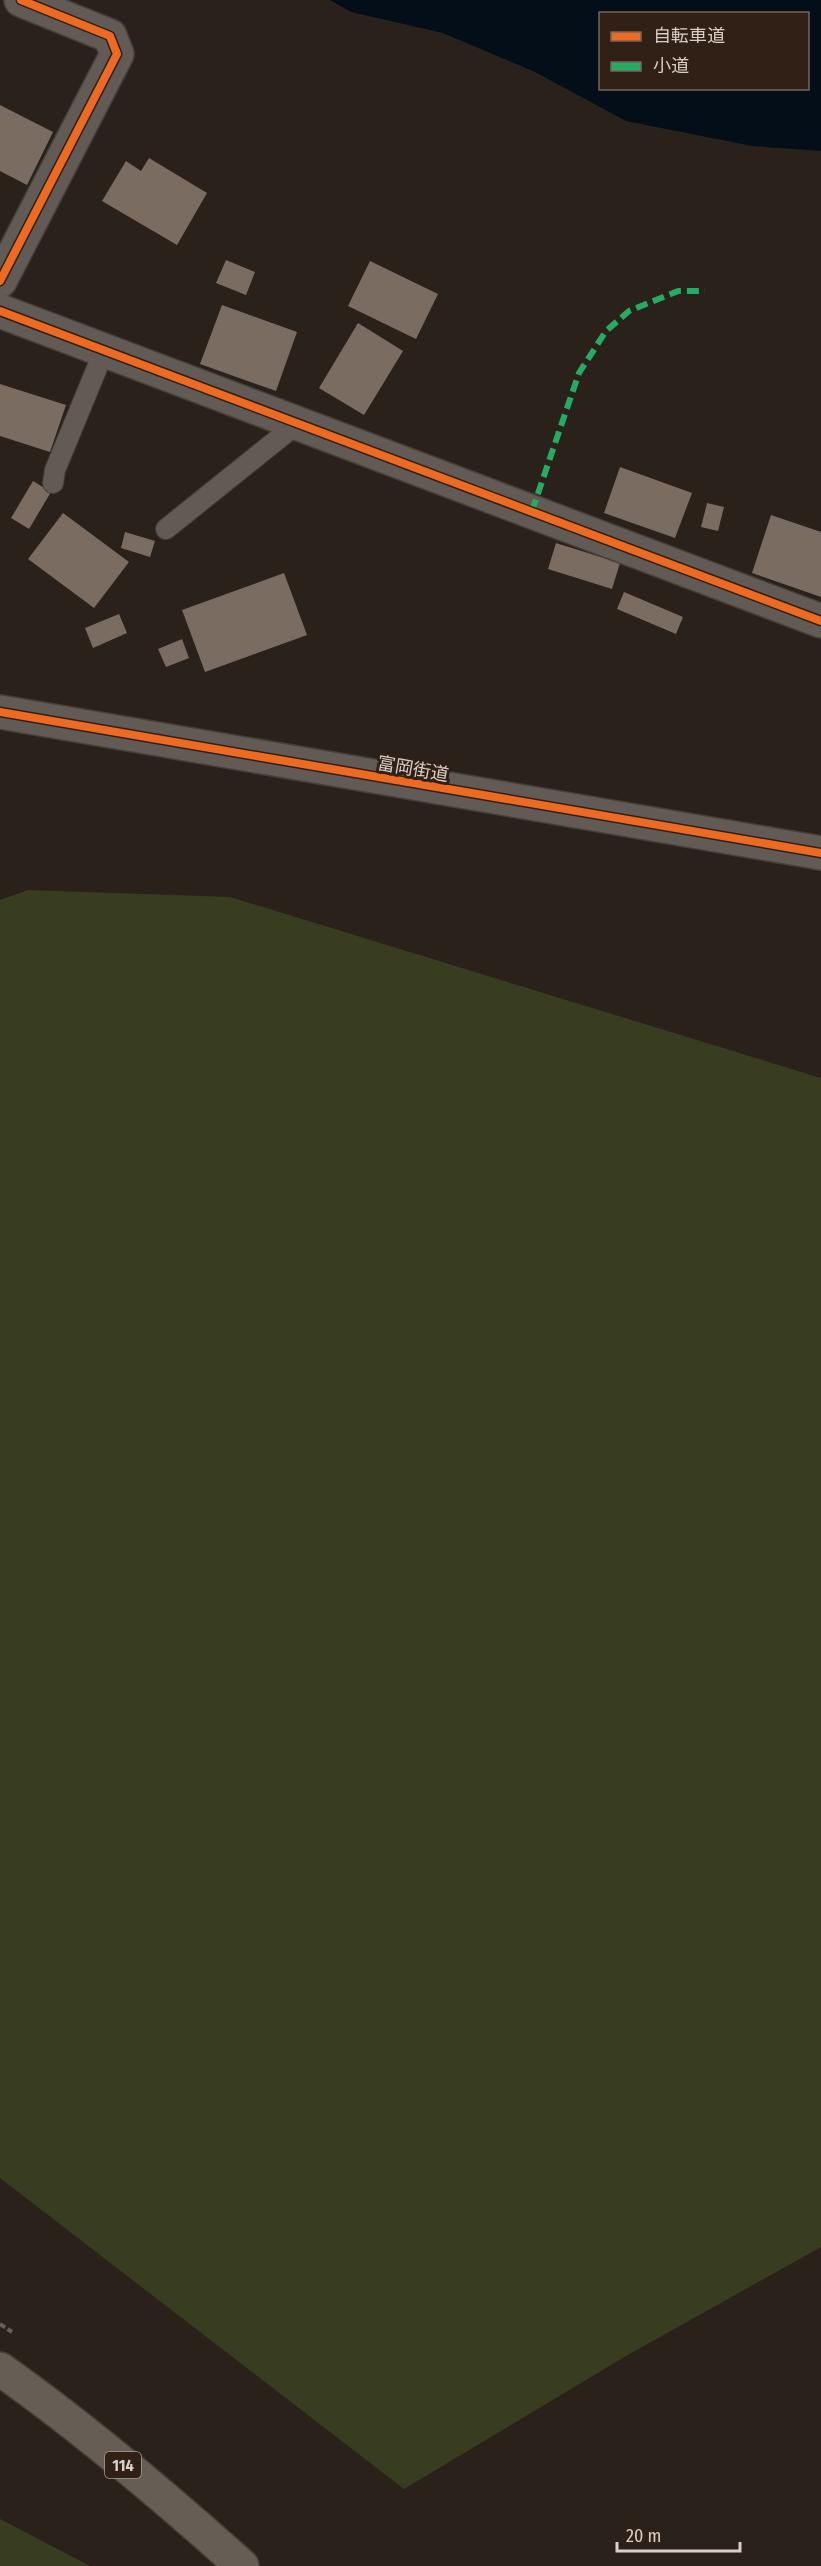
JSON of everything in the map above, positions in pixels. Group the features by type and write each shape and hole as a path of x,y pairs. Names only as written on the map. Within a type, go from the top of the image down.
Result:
{"highway":[{"name":"114","path":"0,2370 28,2389 186,2516 242,2566"}],"street":[{"path":"0,281 117,54 110,36 21,0"},
{"path":"0,311 821,621"},
{"name":"富岡街道","path":"0,712 821,853"}],"lane":[{"path":"53,483 56,470 104,351"},
{"path":"166,529 298,423"}],"green space":[{"path":"28,890 230,897 821,1078 821,2247 626,2356 404,2489 0,2178 0,900"},
{"path":"0,2519 90,2566 0,2566"}],"shaded area":[{"path":"330,0 821,0 821,151 752,146 626,121 535,72 443,33 351,12"}],"building":[{"path":"0,105 53,132 27,185 0,171"},
{"path":"149,158 207,193 177,245 102,201 126,161 141,171"},
{"path":"226,260 255,272 246,295 216,283"},
{"path":"370,261 438,294 416,339 348,306"},
{"path":"222,305 297,332 276,391 200,364"},
{"path":"358,323 403,351 364,415 319,388"},
{"path":"0,384 66,405 50,452 0,436"},
{"path":"620,467 692,493 675,538 604,513"},
{"path":"33,481 51,492 29,529 11,518"},
{"path":"707,503 724,507 718,531 701,527"},
{"path":"63,513 129,562 94,608 28,559"},
{"path":"771,515 821,532 821,597 752,573"},
{"path":"125,532 155,541 150,557 121,548"},
{"path":"556,543 620,563 612,589 548,569"},
{"path":"284,573 307,635 205,672 182,610"},
{"path":"624,592 683,617 676,634 617,609"},
{"path":"119,614 127,633 93,648 85,628"},
{"path":"182,639 189,658 166,667 158,649"}],"marked path":[{"path":"532,511 579,373 606,331 629,311 678,291 705,291"}],"cycle path":[{"path":"0,281 117,54 110,36 21,0"},
{"path":"0,311 821,621"},
{"path":"0,712 821,853"}]}
